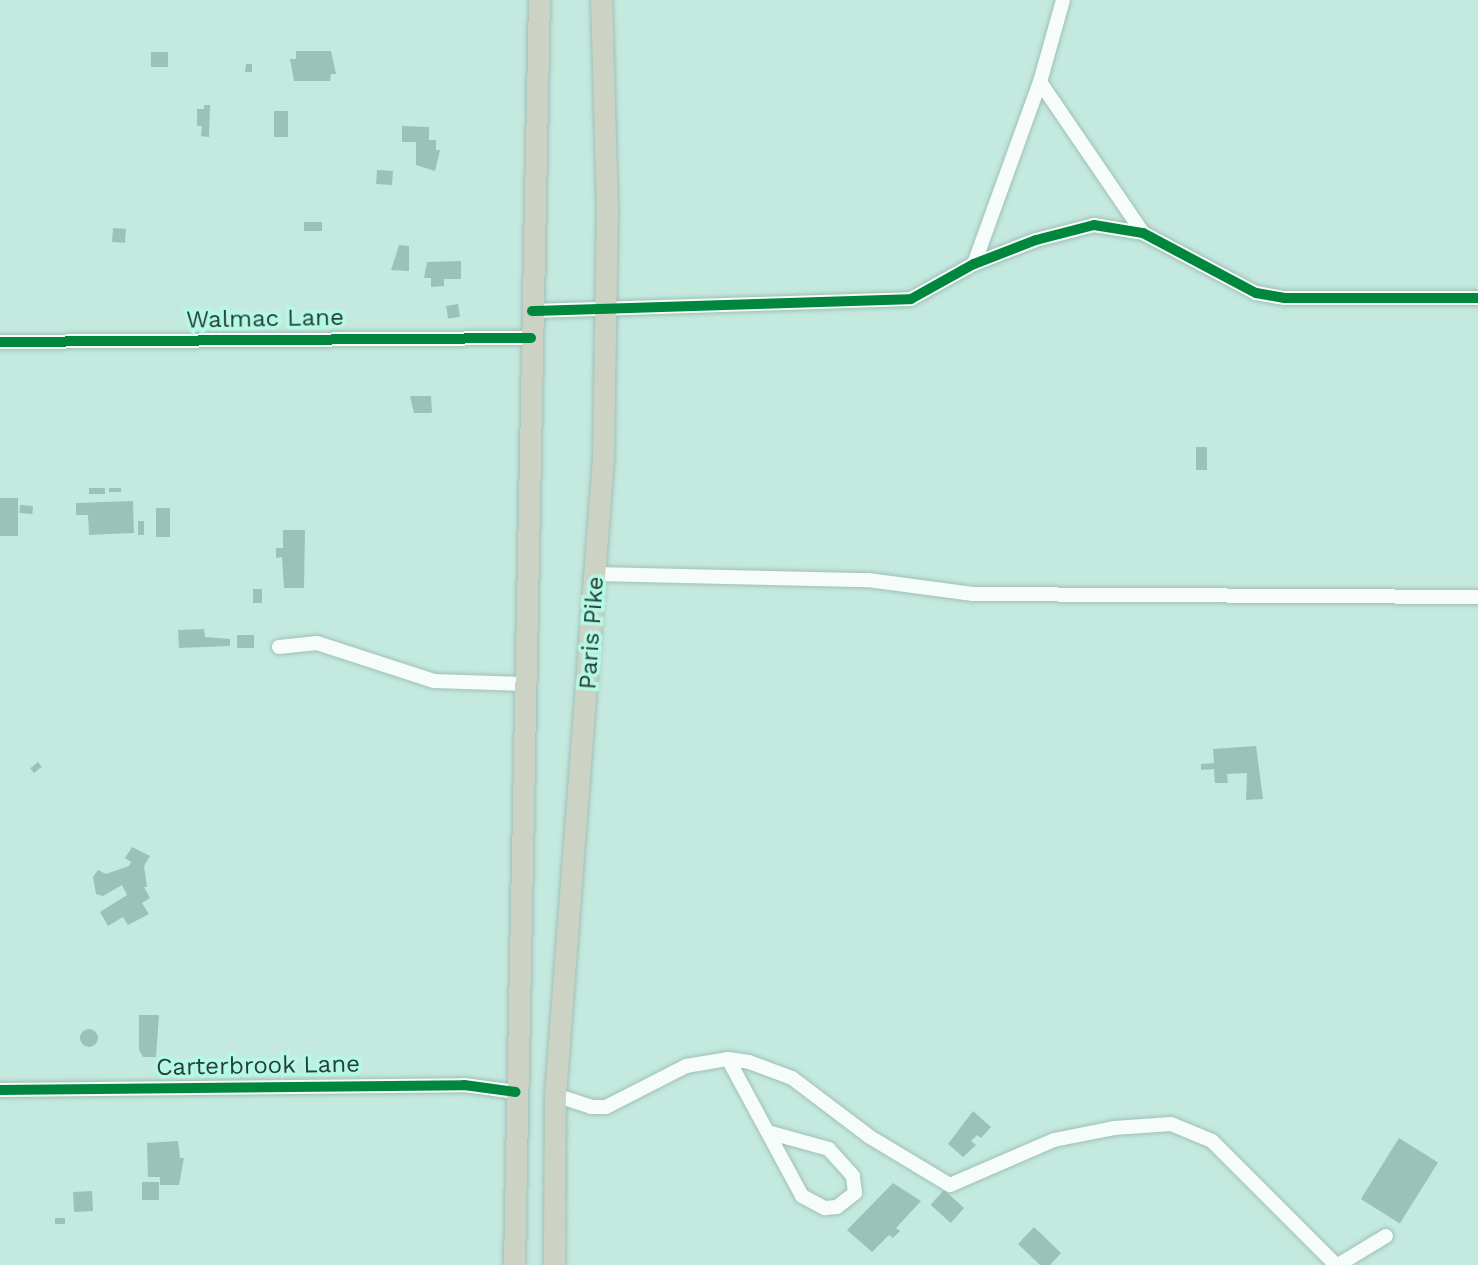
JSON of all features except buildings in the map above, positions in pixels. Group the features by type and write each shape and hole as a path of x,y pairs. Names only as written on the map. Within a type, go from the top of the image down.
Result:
{"highway":[{"path":"514,1265 539,0"},
{"name":"Paris Pike","path":"554,1265 555,1095 596,574 606,308 601,0"},
{"path":"516,1092 555,1095"}],"street":[{"path":"974,264 1040,82 1063,0"},
{"path":"1040,82 1143,233"},
{"path":"532,311 911,299 974,264 1036,240 1094,225 1143,233 1256,293 1285,298 1478,298"},
{"name":"Walmac Lane","path":"0,342 531,338"},
{"path":"596,574 868,580 973,594 1202,592 1478,597"},
{"path":"279,648 317,643 433,681 524,684"},
{"path":"555,1095 591,1107 606,1107 686,1066 728,1059 792,1078 870,1138 950,1185 1054,1140 1160,1123 1189,1129 1212,1141 1337,1265 1386,1236"},
{"path":"728,1059 771,1133 802,1196 825,1208 837,1207 855,1193 853,1176 829,1149 771,1133"},
{"name":"Carterbrook Lane","path":"0,1090 464,1086 516,1092"}],"cycle path":[{"path":"532,311 911,299 974,264 1036,240 1094,225 1143,233 1256,293 1285,298 1478,298"},
{"path":"0,342 531,338"},
{"path":"0,1090 464,1085 516,1092"}]}
